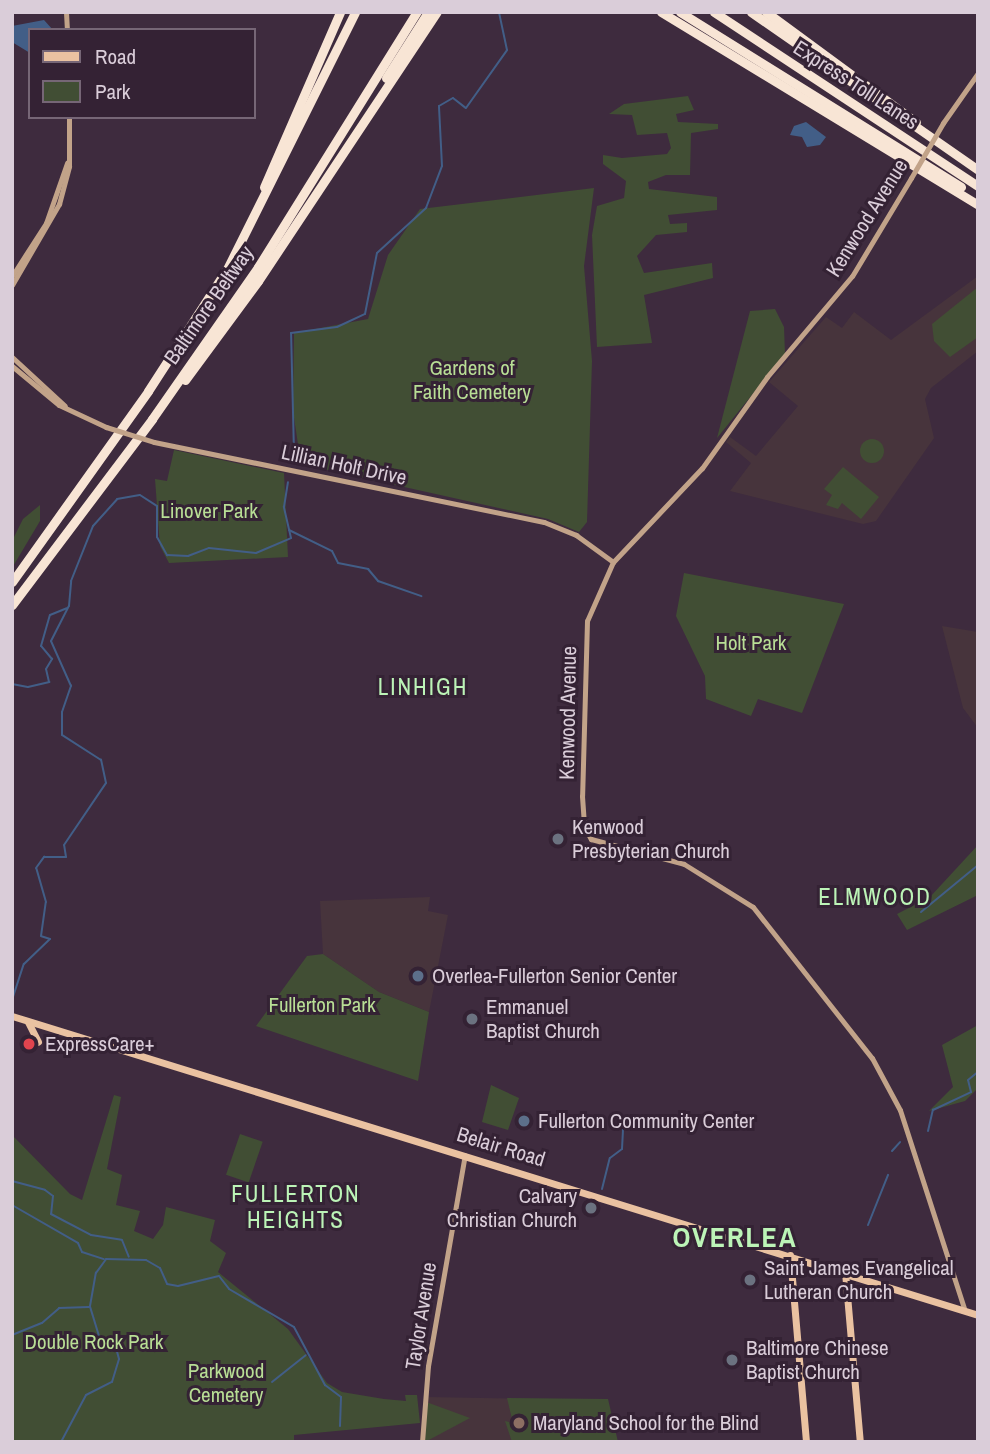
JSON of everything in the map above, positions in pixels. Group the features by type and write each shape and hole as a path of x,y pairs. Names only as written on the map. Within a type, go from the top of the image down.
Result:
{"highway":[{"path":"215,287 294,124 340,12"},
{"name":"Baltimore Beltway","path":"12,582 148,391 215,287 303,124 353,12"},
{"name":"Baltimore Beltway","path":"12,605 152,419 309,190 417,12"},
{"path":"330,173 428,12"},
{"path":"152,419 237,311 437,12"},
{"path":"661,12 978,205"},
{"path":"673,12 697,22"},
{"path":"680,12 978,198"},
{"name":"Express Toll Lanes","path":"714,12 978,186"},
{"name":"Express Toll Lanes","path":"723,12 978,180"},
{"path":"751,12 978,167"},
{"path":"766,12 978,167"}],"main road":[{"name":"Kenwood Avenue","path":"965,1311 891,1087 789,959 765,919 706,874 587,834 582,796 585,646 590,608 612,562 695,476 767,377 847,283 943,124 978,73"},
{"path":"12,285 53,219 67,163 69,119"},
{"path":"12,276 46,223 67,163"},
{"name":"Lillian Holt Drive","path":"12,357 22,372"},
{"name":"Lillian Holt Drive","path":"12,366 65,406 106,427 154,442 544,522 576,535 612,562"},
{"name":"Belair Road","path":"12,1016 978,1315"},
{"path":"28,1022 38,1042"},
{"name":"Taylor Avenue","path":"422,1442 428,1366 465,1155"},
{"path":"790,1255 807,1442"},
{"path":"845,1272 860,1442"}],"shaded area":[{"path":"978,276 978,351 931,388 925,399 934,438 876,521 863,524 730,491 751,463 726,442 730,437 756,456 798,406 769,382 826,317 842,328 854,312 891,340"},
{"path":"942,626 978,632 978,728 963,708"},
{"path":"430,897 428,911 448,915 429,1012 379,992 323,954 320,901"},
{"name":"Maryland School for the Blind","path":"426,1397 608,1400 607,1442 425,1442"}],"green space":[{"path":"688,96 694,110 676,114 678,122 718,124 718,129 691,133 690,175 666,175 648,182 649,189 717,197 717,210 668,215 670,224 687,223 687,232 656,235 637,256 644,273 712,263 713,278 644,295 652,343 597,347 592,235 597,206 624,198 626,181 603,164 603,155 622,158 667,154 671,148 667,133 637,135 632,115 609,114 624,104"},
{"name":"Gardens of Faith Cemetery","path":"594,188 584,266 592,361 587,522 579,532 548,519 301,464 293,411 294,333 368,319 388,255 420,209"},
{"path":"978,287 978,337 950,357 934,341 932,324"},
{"path":"775,309 784,327 785,354 717,438 750,311"},
{"path":"872,439 881,442 884,451 881,460 872,463 863,460 860,451 863,442"},
{"name":"Linover Park","path":"174,450 284,473 288,557 169,563 160,546 155,479 167,481"},
{"path":"843,467 879,497 861,519 842,503 838,509 826,505 832,495 824,489"},
{"path":"40,505 40,521 12,568 12,541 23,519"},
{"name":"Holt Park","path":"684,573 844,604 802,713 758,699 751,716 706,699 705,676 676,616"},
{"path":"978,845 978,895 907,930 897,914 930,897"},
{"name":"Fullerton Park","path":"323,954 379,992 429,1012 418,1081 256,1026 307,956"},
{"path":"978,1025 978,1088 965,1101 929,1111 953,1087 942,1045"},
{"path":"491,1085 519,1098 508,1130 482,1122"},
{"path":"114,1095 121,1097 107,1169 122,1175 116,1205 140,1211 134,1231 153,1239 163,1225 166,1207 215,1220 210,1241 226,1253 218,1272 288,1329 327,1383 342,1392 384,1399 406,1401 405,1395 417,1395 420,1423 294,1435 294,1442 12,1442 12,1135 70,1194 82,1200"},
{"path":"240,1134 263,1142 249,1182 226,1175"},
{"path":"507,1398 608,1399 618,1442 512,1442 505,1421 513,1423"},
{"path":"426,1403 429,1403 470,1418 425,1442"}],"water":[{"path":"44,20 51,28 28,28 28,52 12,42 12,26"},
{"path":"806,122 826,137 820,145 807,147 802,137 790,135 794,126"}],"waterway":[{"path":"294,453 291,333 337,327 365,314 377,253 426,208 442,166 439,106 453,98 466,108 507,50 499,12"},
{"path":"12,1000 24,964 50,939 41,936 46,902 36,868 44,857 66,857 64,845 106,783 101,760 62,735 62,712 71,686 51,641 69,606 71,581 93,526 117,499 140,495 157,506 157,537 167,555 188,556 209,548 256,553 291,538 284,507 288,482"},
{"path":"289,530 332,551 338,563 368,569 378,581 421,596"},
{"path":"12,684 28,687 49,682 46,669 52,659 41,646 50,615 67,608"},
{"path":"921,912 978,865"},
{"path":"928,1131 933,1110 971,1092 968,1080 978,1072"},
{"path":"602,1189 610,1158 622,1149 623,1128"},
{"path":"892,1151 900,1142"},
{"path":"868,1225 888,1175"},
{"path":"12,1181 45,1190 53,1196 51,1214 91,1235 122,1240 129,1257"},
{"path":"12,1190 12,1199"},
{"path":"12,1205 78,1243 82,1252 104,1259"},
{"path":"61,1442 86,1395 112,1382 119,1359 116,1348 99,1336 90,1306 96,1273 106,1259 146,1260 160,1268 167,1284 178,1286 219,1276 229,1289 294,1327 325,1385 341,1397 340,1426"},
{"path":"12,1335 42,1323 59,1308 89,1307"},
{"path":"272,1382 306,1355"}],"place":[{"name":"Kenwood Presbyterian Church","path":"558,839"},
{"name":"Overlea-Fullerton Senior Center","path":"418,976"},
{"name":"Emmanuel Baptist Church","path":"472,1019"},
{"name":"ExpressCare+","path":"29,1044"},
{"name":"Fullerton Community Center","path":"524,1121"},
{"name":"Calvary Christian Church","path":"591,1208"},
{"name":"Saint James Evangelical Lutheran Church","path":"750,1280"},
{"name":"Baltimore Chinese Baptist Church","path":"732,1360"},
{"name":"Maryland School for the Blind","path":"519,1423"}],"district":[{"name":"LINHIGH","path":"423,687"},
{"name":"ELMWOOD","path":"875,897"},
{"name":"FULLERTON HEIGHTS","path":"296,1207"},
{"name":"OVERLEA","path":"735,1237"}],"park label":[{"name":"Double Rock Park","path":"94,1342"},
{"name":"Parkwood Cemetery","path":"226,1383"}]}
